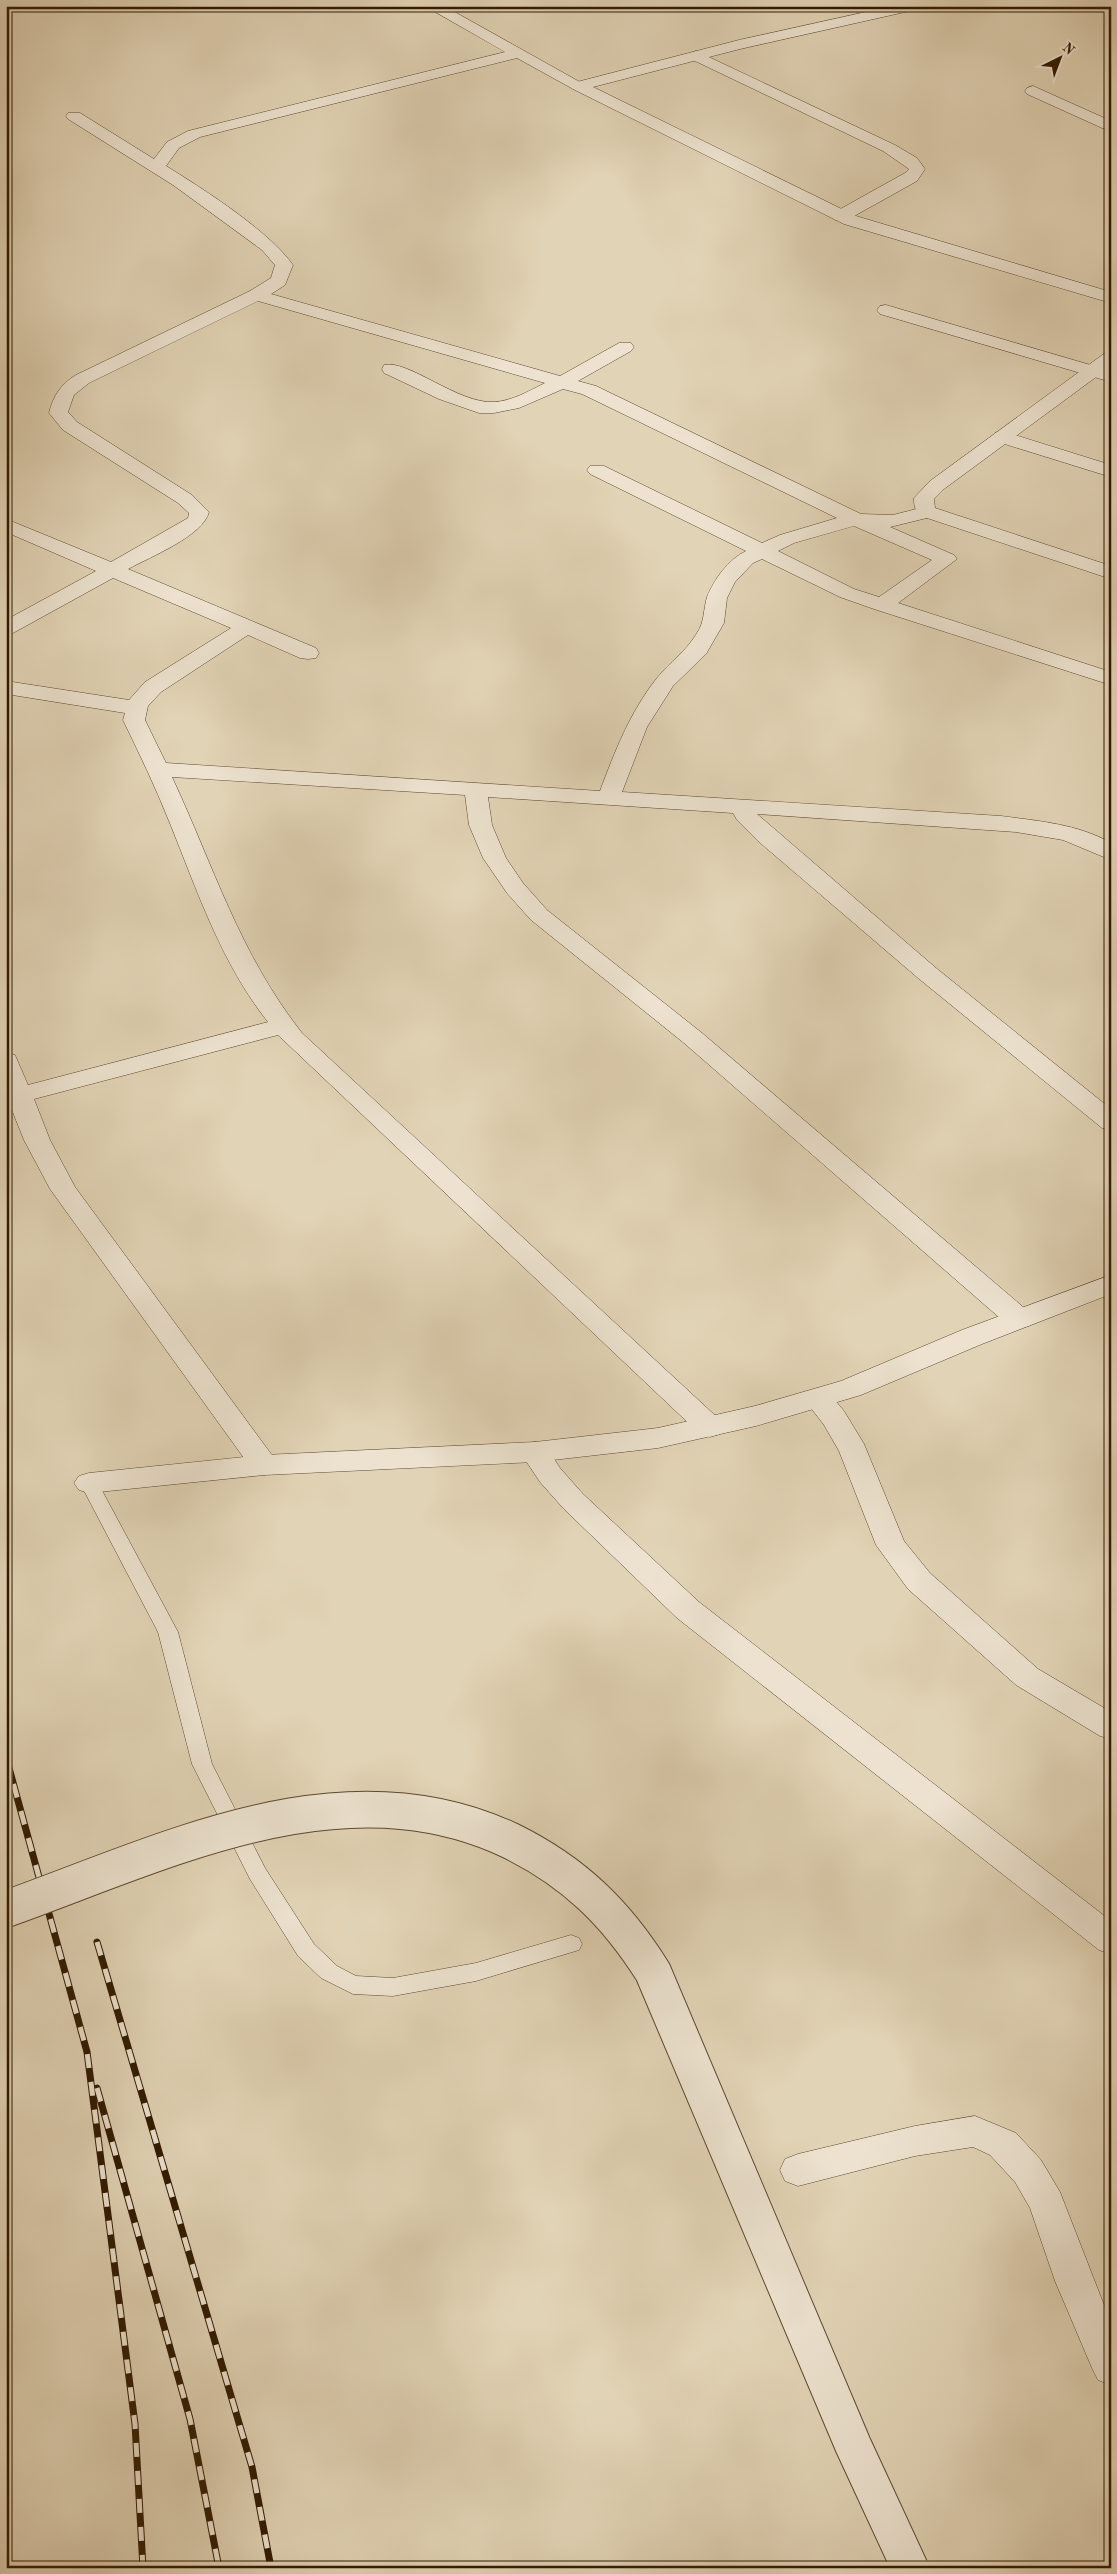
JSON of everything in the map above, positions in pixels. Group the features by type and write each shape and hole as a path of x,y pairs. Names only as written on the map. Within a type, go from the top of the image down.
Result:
{"street":[{"path":"432,6 579,86 841,216 900,236 1111,298"},
{"path":"579,86 696,56 914,6"},
{"path":"156,167 173,145 194,134 519,54"},
{"path":"696,56 889,148 911,161 918,169 911,177 841,216"},
{"path":"1033,91 1111,127"},
{"path":"6,629 184,530 198,520 199,512 185,499 70,426 58,413 60,398 72,385 96,371 256,294 279,281 284,265 268,246 156,167 74,116"},
{"path":"256,294 590,390 855,520 947,559 881,605"},
{"path":"886,310 1111,377"},
{"path":"390,369 462,401 495,408 525,401 625,347"},
{"path":"1111,357 937,485 924,498 924,508 928,512 1111,574"},
{"path":"1002,438 1111,471"},
{"path":"597,470 840,590 1111,679"},
{"path":"608,798 636,728 666,682 695,654 714,624 716,598 726,580 746,559 787,539 855,520 871,522 893,520 928,512"},
{"path":"6,525 308,653"},
{"path":"246,626 154,687 136,708 134,720 158,769 219,920 240,963 264,1002 293,1038 710,1427"},
{"path":"6,687 136,708"},
{"path":"158,769 1001,823 1059,830 1082,838 1111,852"},
{"path":"476,789 475,810 482,833 516,893 539,915 693,1038 1019,1319"},
{"path":"744,807 745,816 766,836 927,973 1111,1122"},
{"path":"19,1095 283,1026"},
{"path":"6,1060 37,1140 63,1189 264,1465"},
{"path":"89,1483 264,1465 535,1452 658,1438 710,1427 818,1399 851,1388 1019,1319 1111,1284"},
{"path":"818,1399 834,1418 854,1451 892,1544 919,1581 1027,1677 1111,1727"},
{"path":"535,1452 550,1475 573,1501 688,1610 1111,1940"},
{"path":"6,1909 190,1843 263,1822 323,1811 383,1810 431,1814 482,1829 523,1848 563,1872 601,1903 633,1940 653,1972 853,2445 910,2568"},
{"path":"798,2170 915,2141 975,2131 1003,2144 1028,2171 1047,2203 1074,2281 1111,2368"}],"lane":[{"path":"89,1483 168,1632 202,1764 257,1873 306,1950 323,1967 353,1985 393,1987 476,1972 571,1944"}],"railway":[{"path":"6,1757 87,2052 135,2424 143,2568"},
{"path":"97,1942 252,2467 271,2568"},
{"path":"97,2088 190,2419 219,2568"}]}
